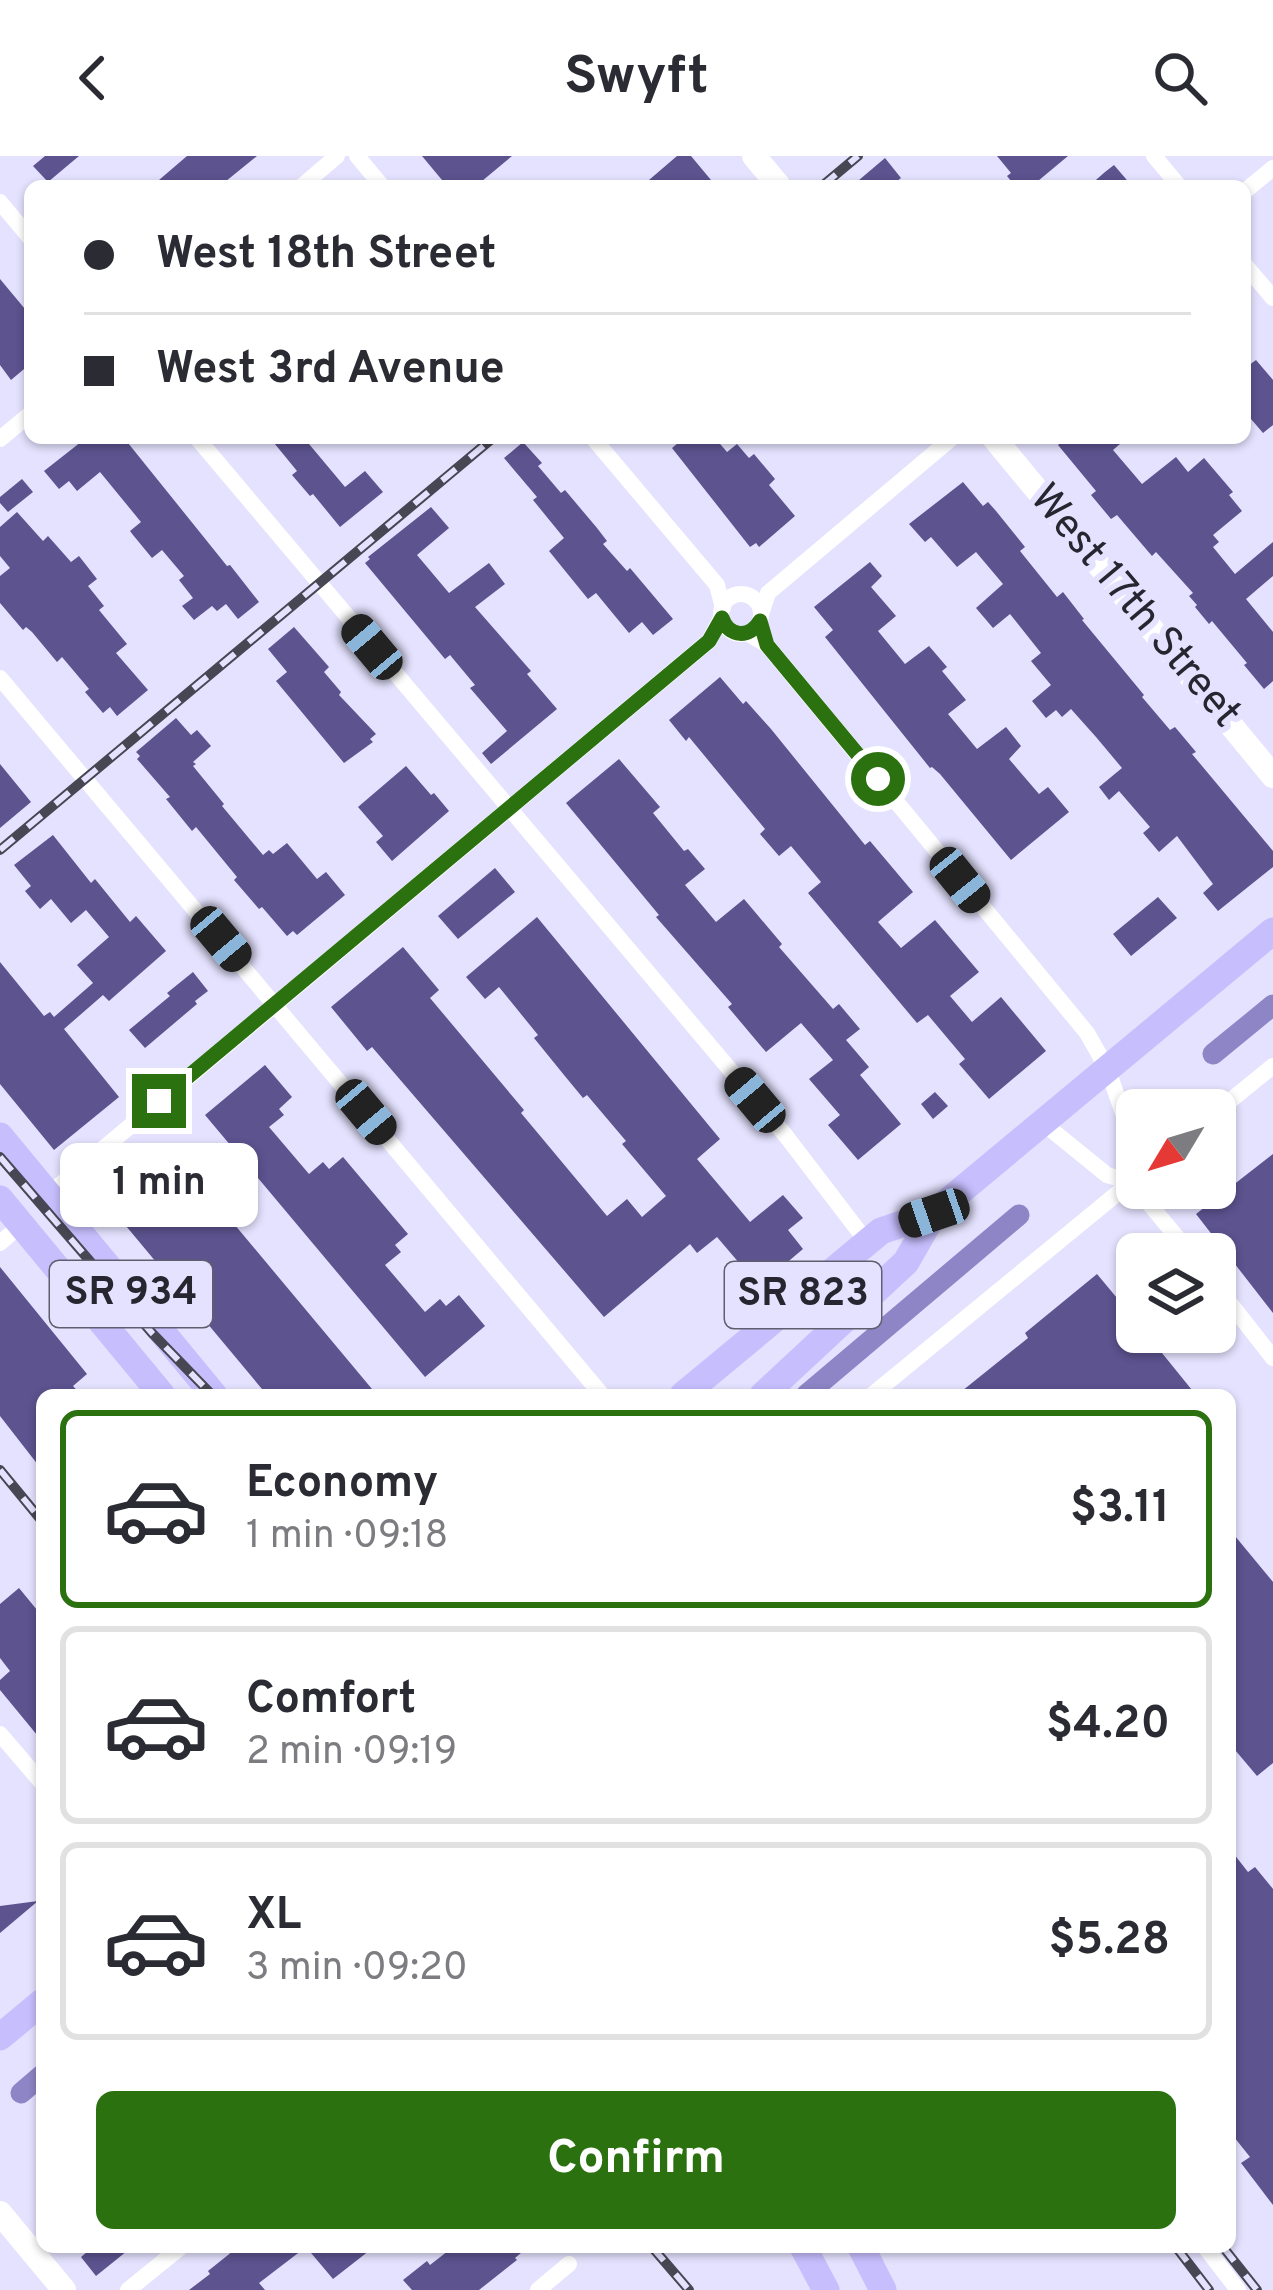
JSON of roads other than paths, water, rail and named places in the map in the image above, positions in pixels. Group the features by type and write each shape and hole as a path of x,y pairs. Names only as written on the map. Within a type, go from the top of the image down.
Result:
{"main road":[{"name":"SR 823","path":"689,1389 881,1231 934,1213 1273,932"},
{"name":"SR 934","path":"0,1136 209,1389"},
{"name":"SR 934","path":"0,1199 11,1233 156,1389"},
{"name":"SR 823","path":"769,1389 907,1262 934,1213"},
{"path":"0,2036 36,2007"},
{"path":"806,2253 826,2290"},
{"path":"864,2253 884,2290"}],"street":[{"path":"309,180 337,156"},
{"path":"357,156 377,180"},
{"path":"754,156 774,180"},
{"path":"1154,156 1174,180"},
{"path":"0,202 24,231"},
{"path":"1251,272 1273,298"},
{"path":"0,439 24,419"},
{"path":"202,444 786,1136 867,1242"},
{"path":"598,444 717,584 757,602 750,625"},
{"path":"49,1194 709,641 750,625 768,593 945,444"},
{"name":"West 17th Street","path":"999,444 1273,776"},
{"path":"717,584 724,625 750,625 767,645 1087,1033 1116,1093"},
{"path":"709,641 728,599 768,593"},
{"path":"0,678 597,1389"},
{"path":"1236,1096 1273,1066"},
{"path":"1043,1123 1107,1175 1116,1176"},
{"path":"879,1389 1116,1194"},
{"path":"1157,1209 1176,1233"},
{"path":"1236,1311 1273,1358"},
{"path":"0,1734 36,1776"},
{"path":"0,2213 64,2290"},
{"path":"128,2290 174,2253"},
{"path":"1210,2253 1238,2290"},
{"path":"538,2290 569,2264"}],"waterway":[{"path":"1213,1054 1273,1005"},
{"path":"813,1389 1019,1215"},
{"path":"21,2093 36,2080"}],"railway":[{"path":"829,180 858,156"},
{"path":"0,850 486,444"},
{"path":"0,1157 206,1389"},
{"path":"0,1470 36,1514"},
{"path":"657,2253 689,2290"},
{"path":"1181,2253 1209,2290"},
{"path":"1228,2253 1257,2290"}]}
